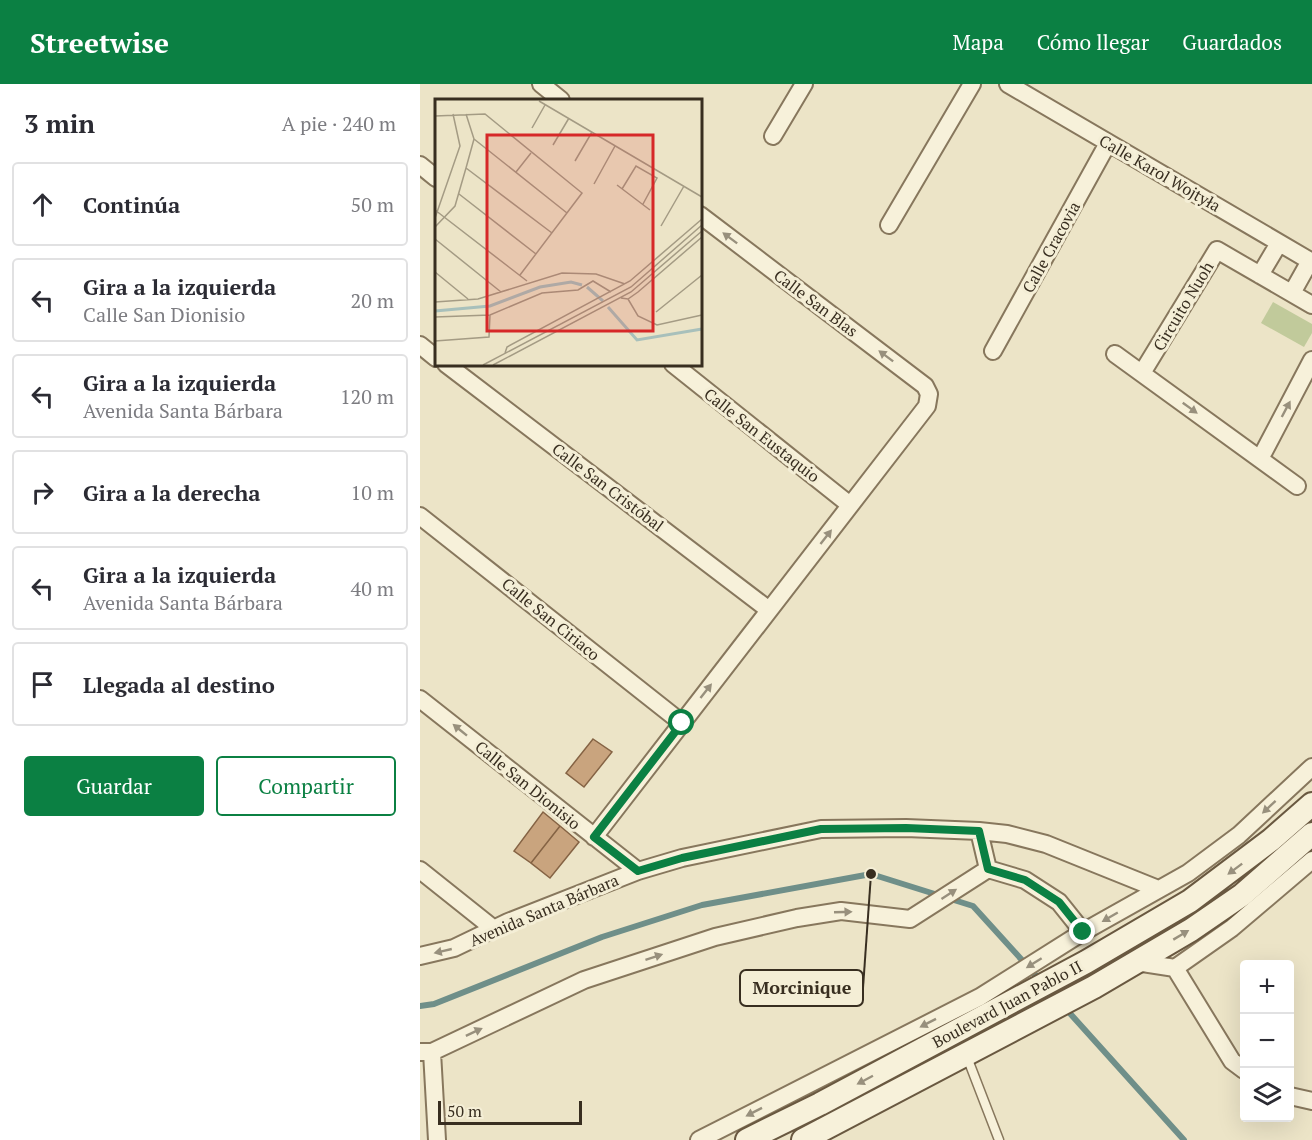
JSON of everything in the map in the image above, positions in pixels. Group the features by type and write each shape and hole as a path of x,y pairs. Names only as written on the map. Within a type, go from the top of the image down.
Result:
{"main road":[{"name":"Boulevard Juan Pablo II","path":"747,1140 820,1104 1086,962 1190,901 1271,840 1312,804"},
{"name":"Boulevard Juan Pablo II","path":"803,1140 1094,987 1191,930 1242,895 1312,834"}],"street":[{"path":"542,84 560,99"},
{"path":"773,136 804,84"},
{"path":"889,225 972,84"},
{"name":"Calle Karol Wojtyła","path":"1008,84 1311,262"},
{"name":"Calle Cracovia","path":"993,351 1108,143"},
{"path":"420,165 435,177"},
{"name":"Calle San Blas","path":"702,217 925,386 929,394 927,406 850,505"},
{"path":"1260,275 1279,243"},
{"name":"Circuito Nuoh","path":"1142,373 1217,250 1312,304"},
{"path":"1292,293 1311,262"},
{"path":"420,345 435,357"},
{"path":"1115,354 1297,486"},
{"path":"1260,459 1312,360"},
{"name":"Calle San Cristóbal","path":"449,366 769,610"},
{"name":"Calle San Eustaquio","path":"676,366 850,505"},
{"path":"594,837 850,505"},
{"name":"Calle San Ciriaco","path":"420,516 682,723"},
{"name":"Calle San Dionisio","path":"420,699 638,871"},
{"path":"699,1140 980,997 1083,932 1188,873 1239,835 1312,767"},
{"name":"Avenida Santa Bárbara","path":"420,956 454,948 494,929 638,871 682,858 821,829 906,828 1006,834 1046,844 1158,889"},
{"path":"979,831 988,869"},
{"path":"1239,835 1271,840"},
{"path":"1136,962 1175,968 1232,928 1312,860"},
{"path":"437,1140 426,1052 584,980 716,936 797,918 842,911 910,919 988,869 1025,880 1059,902 1083,932"},
{"path":"420,870 494,929"},
{"path":"1175,968 1232,1061 1242,1068"},
{"path":"1294,1097 1312,1101"}],"lane":[{"path":"966,1053 999,1140"}],"green space":[{"path":"1273,302 1312,324 1312,333 1304,347 1261,323"}],"building":[{"path":"593,739 612,752 584,787 566,773"},
{"path":"543,812 560,826 531,863 514,851"},
{"path":"560,826 579,842 550,878 531,863"}],"waterway":[{"path":"420,1006 434,1004 602,937 702,905 871,874 973,906 1041,981"},
{"path":"1048,989 1184,1140"}],"place":[{"name":"Morcinique","path":"871,874"}],"route":[{"path":"682,723 594,837 638,871 682,858 821,829 906,828 979,831 988,869 1025,880 1059,902 1083,932"}]}
